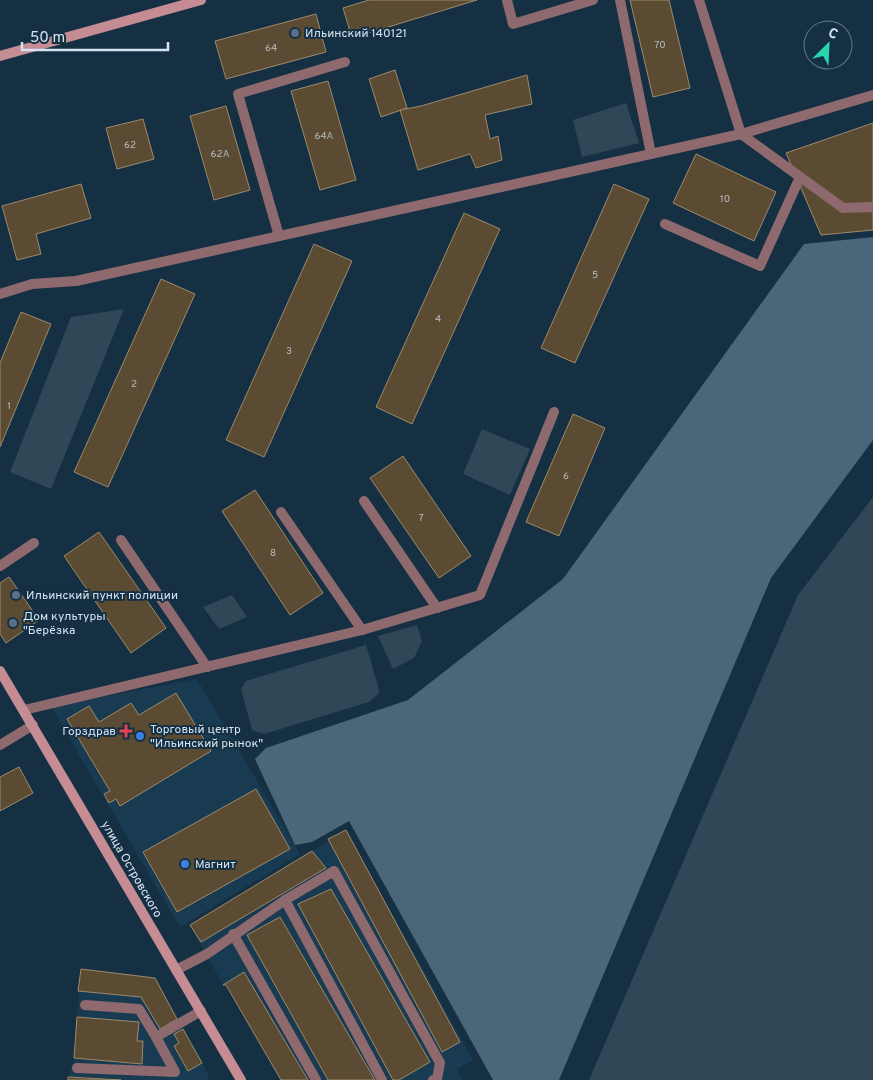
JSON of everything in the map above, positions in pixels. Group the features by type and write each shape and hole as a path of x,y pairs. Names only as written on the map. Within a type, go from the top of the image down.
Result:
{"main road":[{"path":"0,56 201,0"},
{"name":"улица Островского","path":"0,671 241,1080"}],"street":[{"path":"507,0 513,24 592,0"},
{"path":"620,0 651,154"},
{"path":"699,0 741,134 843,208 873,207"},
{"path":"279,236 238,94 345,62"},
{"path":"0,294 32,284 76,281 741,134 873,95"},
{"path":"665,224 760,266 800,177"},
{"path":"24,710 362,630 480,595 554,412"},
{"path":"364,501 437,608"},
{"path":"281,512 362,630"},
{"path":"121,540 206,667"},
{"path":"0,566 34,543"},
{"path":"0,745 32,725"},
{"path":"176,970 207,954 233,934 285,900 334,873 440,1063 437,1079 434,1080"},
{"path":"285,900 382,1080"},
{"path":"233,934 316,1080"},
{"path":"77,1068 175,1072 139,1009 84,1005"},
{"path":"156,1037 201,1010"}],"shaded area":[{"path":"626,103 639,143 582,157 573,120"},
{"path":"873,237 873,440 771,578 559,1080 493,1080 349,821 312,842 295,845 255,759 266,748 408,700 563,579 804,244"},
{"path":"124,309 51,489 10,472 71,317"},
{"path":"482,429 530,449 510,495 463,474"},
{"path":"873,497 873,1080 589,1080 798,595"},
{"path":"232,595 247,617 219,629 203,607"},
{"path":"417,625 422,641 414,658 393,669 378,636"},
{"path":"366,645 379,693 369,702 264,734 252,730 241,689 246,681"},
{"path":"197,679 300,854 180,927 51,707"},
{"path":"346,830 473,1060 457,1069 463,1080 281,1080 226,985 223,985 190,925"},
{"path":"81,969 155,978 209,1075 208,1080 68,1080 74,1058"}],"building":[{"path":"369,0 477,0 352,38 343,8"},
{"path":"630,0 669,0 690,88 653,97"},
{"path":"316,14 326,52 226,79 215,41"},
{"path":"395,70 407,108 381,117 369,79"},
{"path":"527,75 532,104 485,115 490,139 498,136 502,160 476,168 470,154 418,170 400,110 421,106"},
{"path":"328,81 356,180 320,190 291,91"},
{"path":"226,106 250,190 214,200 190,116"},
{"path":"143,119 154,159 117,169 106,128"},
{"path":"873,123 873,230 821,235 786,153"},
{"path":"696,154 776,192 754,241 673,203"},
{"path":"81,184 91,218 36,234 41,254 17,260 2,206"},
{"path":"614,184 649,199 575,363 541,348"},
{"path":"464,213 500,229 412,424 376,407"},
{"path":"314,244 352,261 264,457 226,440"},
{"path":"161,279 195,294 108,487 74,472"},
{"path":"21,312 51,324 0,447 0,363"},
{"path":"573,414 605,428 559,536 526,522"},
{"path":"403,456 471,556 439,578 370,478"},
{"path":"255,490 323,593 290,615 222,511"},
{"path":"99,532 166,628 131,653 64,556"},
{"path":"9,577 39,620 6,643 0,634 0,583"},
{"name":"Торговый центр \"Ильинский рынок\"","path":"176,693 211,751 120,806 116,799 109,803 104,794 110,791 67,719 89,706 99,722 131,703 139,715"},
{"path":"19,767 33,793 0,811 0,777"},
{"path":"256,789 290,849 177,912 143,852"},
{"path":"346,830 460,1042 442,1052 328,839"},
{"path":"312,851 326,868 201,942 190,925"},
{"path":"331,889 430,1062 399,1080 393,1080 298,904"},
{"path":"280,917 375,1080 328,1080 247,935"},
{"path":"81,969 155,978 177,1019 160,1029 141,997 78,991"},
{"path":"244,972 308,1080 281,1080 226,985 223,985"},
{"path":"77,1017 139,1022 137,1041 143,1041 142,1064 74,1058"},
{"path":"183,1029 202,1063 188,1071 174,1046 179,1043 174,1034"},
{"path":"68,1077 121,1080 68,1080"}],"place":[{"name":"Ильинский 140121","path":"295,33"},
{"name":"Ильинский пункт полиции","path":"16,595"},
{"name":"Дом культуры \"Берёзка","path":"13,623"},
{"name":"Горздрав","path":"126,731"},
{"name":"Торговый центр \"Ильинский рынок\"","path":"140,736"},
{"name":"Магнит","path":"185,864"}]}
